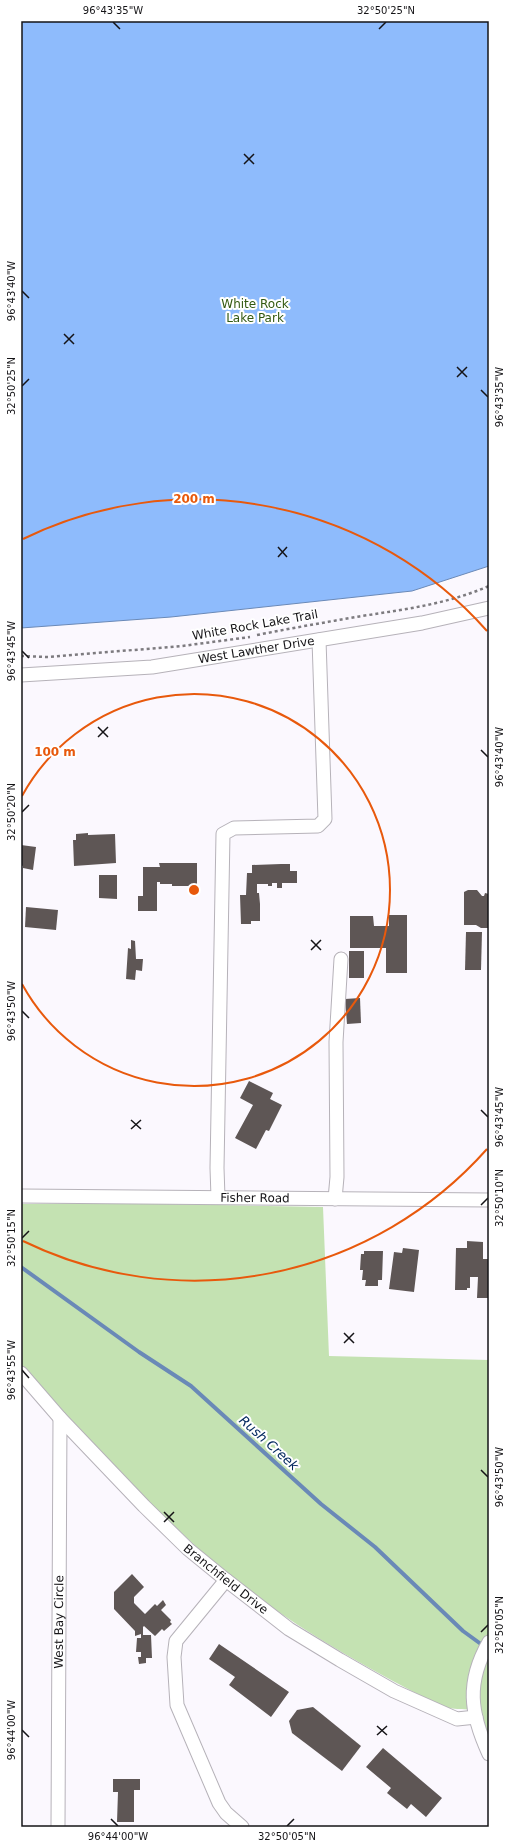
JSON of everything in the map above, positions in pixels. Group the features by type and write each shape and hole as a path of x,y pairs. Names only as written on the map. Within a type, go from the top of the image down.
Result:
{"street":[{"name":"West Lawther Drive","path":"21,675 152,667 422,623 489,608"},
{"path":"218,1197 217,1168 223,834 234,828 318,826 325,819 319,640"},
{"path":"335,1199 337,1177 336,1042 341,959"},
{"name":"Fisher Road","path":"21,1196 489,1200"},
{"name":"Branchfield Drive","path":"21,1373 60,1418 149,1511 188,1549 289,1629 394,1691 457,1719 476,1717"},
{"name":"West Bay Circle","path":"58,1827 60,1418"},
{"path":"226,1580 176,1641 174,1657 177,1705 219,1803 226,1814 242,1827"},
{"path":"489,1642 481,1656 473,1678 473,1697 476,1717 489,1754"}],"path":[{"name":"White Rock Lake Trail","path":"21,656 48,657 174,647 256,636 316,624 429,605 463,597 489,586"}],"green space":[{"path":"115,1203 323,1207 329,1356 489,1360 489,1744 479,1710 455,1709 441,1706 385,1677 331,1646 278,1612 228,1574 173,1525 121,1473 21,1365 21,1204"}],"water":[{"name":"White Rock Lake Park","path":"21,21 489,21 489,566 412,591 171,617 21,628"}],"building":[{"path":"88,833 88,835 115,834 116,863 74,866 73,840 76,840 76,834"},
{"path":"21,845 36,847 33,870 23,868 21,865"},
{"path":"159,863 197,863 197,886 172,886 172,884 160,884 160,882 157,882 157,911 138,911 138,896 143,896 143,867 160,867"},
{"path":"290,864 290,871 297,871 297,883 282,883 282,888 277,888 277,883 272,883 272,886 268,886 268,884 257,884 257,893 259,893 260,904 260,921 251,921 251,924 241,924 240,895 246,895 247,873 252,873 252,865"},
{"path":"99,875 117,875 117,899 99,898"},
{"path":"468,890 477,890 482,896 484,896 485,893 489,894 489,928 481,928 476,925 464,925 464,892"},
{"path":"26,907 58,910 56,930 25,927"},
{"path":"389,915 407,915 407,973 386,973 386,948 350,948 350,916 373,916 374,926 389,926"},
{"path":"466,932 482,932 481,970 465,970"},
{"path":"131,940 135,941 136,959 143,959 142,971 136,970 135,980 126,979 128,948 131,949"},
{"path":"349,951 364,951 364,978 349,978"},
{"path":"360,998 361,1023 347,1024 345,999"},
{"path":"249,1081 273,1093 270,1099 282,1105 269,1131 266,1130 256,1149 235,1138 253,1105 240,1098"},
{"path":"467,1241 483,1242 483,1259 489,1259 489,1298 477,1298 478,1277 470,1277 470,1288 467,1288 467,1290 455,1290 456,1248 467,1248"},
{"path":"403,1248 419,1250 414,1292 389,1289 394,1252 402,1253"},
{"path":"364,1251 383,1251 382,1280 378,1280 378,1286 365,1286 366,1280 362,1280 363,1270 360,1270 361,1254 364,1254"},
{"path":"132,1574 144,1587 134,1597 134,1603 145,1614 155,1604 157,1606 163,1600 166,1605 161,1610 171,1620 170,1622 172,1624 164,1631 162,1629 155,1636 144,1626 143,1627 143,1635 151,1635 152,1658 146,1658 146,1663 139,1664 138,1657 141,1657 141,1652 136,1652 137,1638 141,1638 141,1634 135,1636 135,1631 114,1609 114,1592"},
{"path":"219,1644 289,1692 271,1717 229,1685 235,1677 209,1659"},
{"path":"313,1707 361,1746 342,1771 292,1733 289,1721 297,1710"},
{"path":"383,1748 442,1798 426,1817 411,1804 407,1809 387,1793 391,1788 366,1767"},
{"path":"113,1779 140,1779 140,1790 134,1790 134,1822 117,1822 118,1792 113,1792"}],"waterway":[{"name":"Rush Creek","path":"21,1267 139,1352 191,1386 321,1504 375,1547 463,1631 485,1647"}]}
